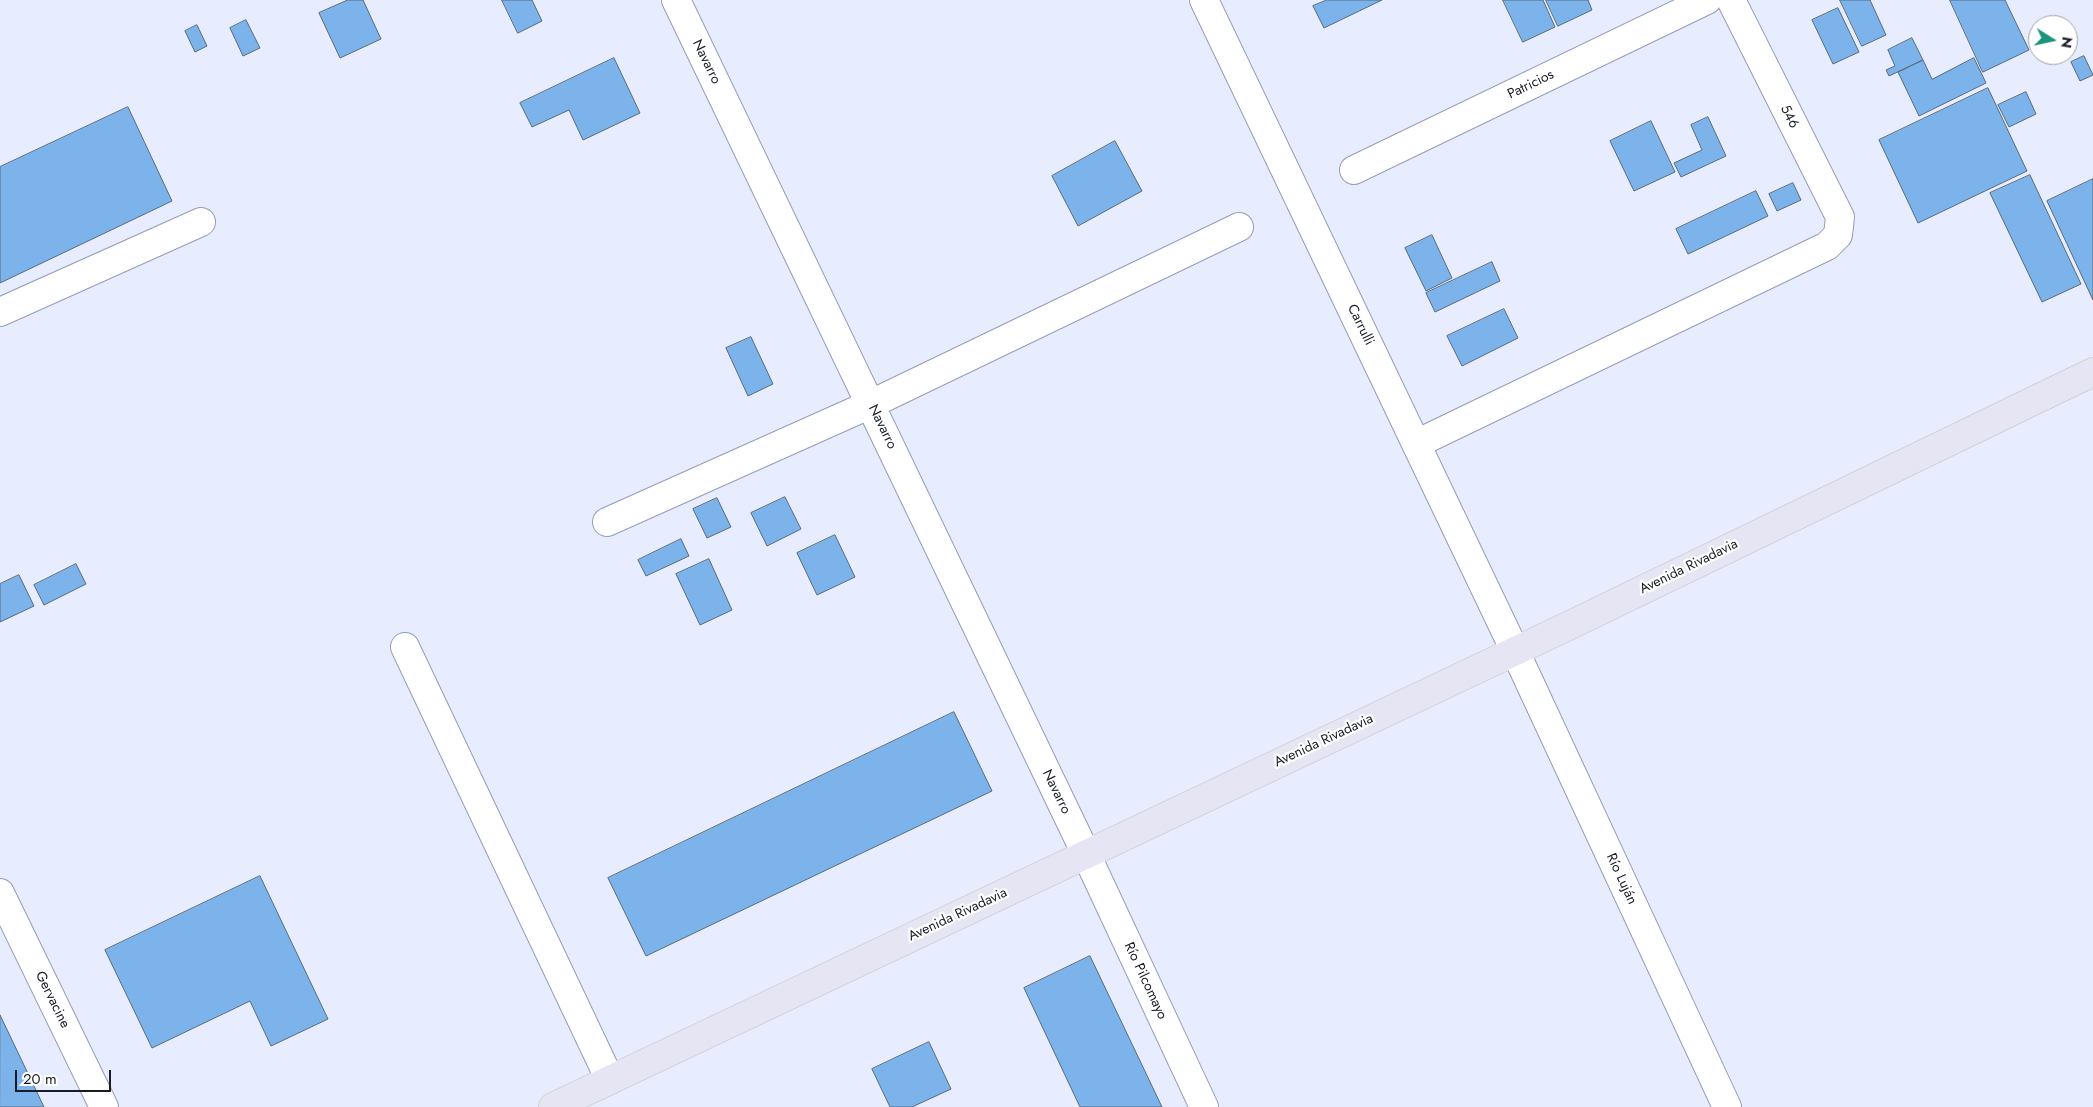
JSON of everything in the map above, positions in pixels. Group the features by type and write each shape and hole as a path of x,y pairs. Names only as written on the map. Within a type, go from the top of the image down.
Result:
{"main road":[{"name":"Avenida Rivadavia","path":"553,1107 1515,651 2093,372"}],"street":[{"name":"Navarro","path":"676,0 1086,854"},
{"name":"Carrulli","path":"1204,0 1515,651"},
{"name":"Patricios","path":"1354,170 1707,0"},
{"name":"546","path":"1416,444 1828,246 1838,235 1840,217 1731,0"},
{"path":"0,312 201,222"},
{"path":"607,522 871,404 1239,227"},
{"path":"405,647 610,1080"},
{"name":"Río Luján","path":"1515,651 1728,1107"},
{"name":"Río Pilcomayo","path":"1086,854 1204,1107"},
{"name":"Gervacine","path":"0,893 104,1107"}],"building":[{"path":"348,0 363,0 381,39 340,58 319,13"},
{"path":"502,0 532,0 542,21 518,33"},
{"path":"1327,0 1382,0 1324,28 1313,6"},
{"path":"1503,0 1543,0 1555,27 1523,42"},
{"path":"1546,0 1588,0 1592,10 1558,26"},
{"path":"1840,0 1870,0 1886,35 1862,46"},
{"path":"1950,0 2005,0 2028,48 2028,50 1983,72"},
{"path":"1838,8 1859,52 1833,64 1812,20"},
{"path":"246,20 260,48 243,56 230,28"},
{"path":"197,25 207,46 195,52 185,31"},
{"path":"1912,38 1923,60 1889,76 1886,70 1895,66 1888,50"},
{"path":"2084,56 2093,75 2080,81 2072,65 2078,65 2078,59"},
{"path":"614,58 640,113 583,140 569,110 532,127 520,103"},
{"path":"1974,58 1986,83 1919,116 1898,72 1923,60 1932,79"},
{"path":"1988,88 2027,171 1918,223 1879,140"},
{"path":"2026,92 2036,114 2009,127 1998,105"},
{"path":"128,107 172,201 0,283 0,167"},
{"path":"1708,117 1726,156 1681,177 1674,163 1702,150 1691,125"},
{"path":"1651,121 1675,172 1634,191 1610,141"},
{"path":"1115,141 1142,191 1078,226 1052,176"},
{"path":"2030,175 2081,284 2042,302 1990,193"},
{"path":"2093,179 2093,300 2047,201"},
{"path":"1793,183 1801,200 1777,211 1769,194"},
{"path":"1756,191 1768,216 1688,254 1676,229"},
{"path":"1432,235 1452,278 1426,291 1405,248"},
{"path":"1492,262 1500,281 1435,312 1426,293"},
{"path":"1504,309 1518,338 1462,366 1447,336"},
{"path":"751,337 773,384 748,396 726,348"},
{"path":"785,497 801,529 767,546 751,513"},
{"path":"717,498 731,527 707,538 693,509"},
{"path":"835,535 855,577 817,595 797,553"},
{"path":"681,539 689,556 646,576 638,560"},
{"path":"709,559 732,610 700,625 676,574"},
{"path":"76,564 86,584 44,605 34,585"},
{"path":"19,575 34,606 0,622 0,584"},
{"path":"954,712 992,791 646,956 608,878"},
{"path":"260,876 328,1019 271,1046 250,1001 152,1048 105,950"},
{"path":"1090,956 1162,1107 1080,1107 1024,988"},
{"path":"0,1015 44,1107 0,1107"},
{"path":"929,1042 951,1089 912,1107 890,1107 872,1069"}]}
